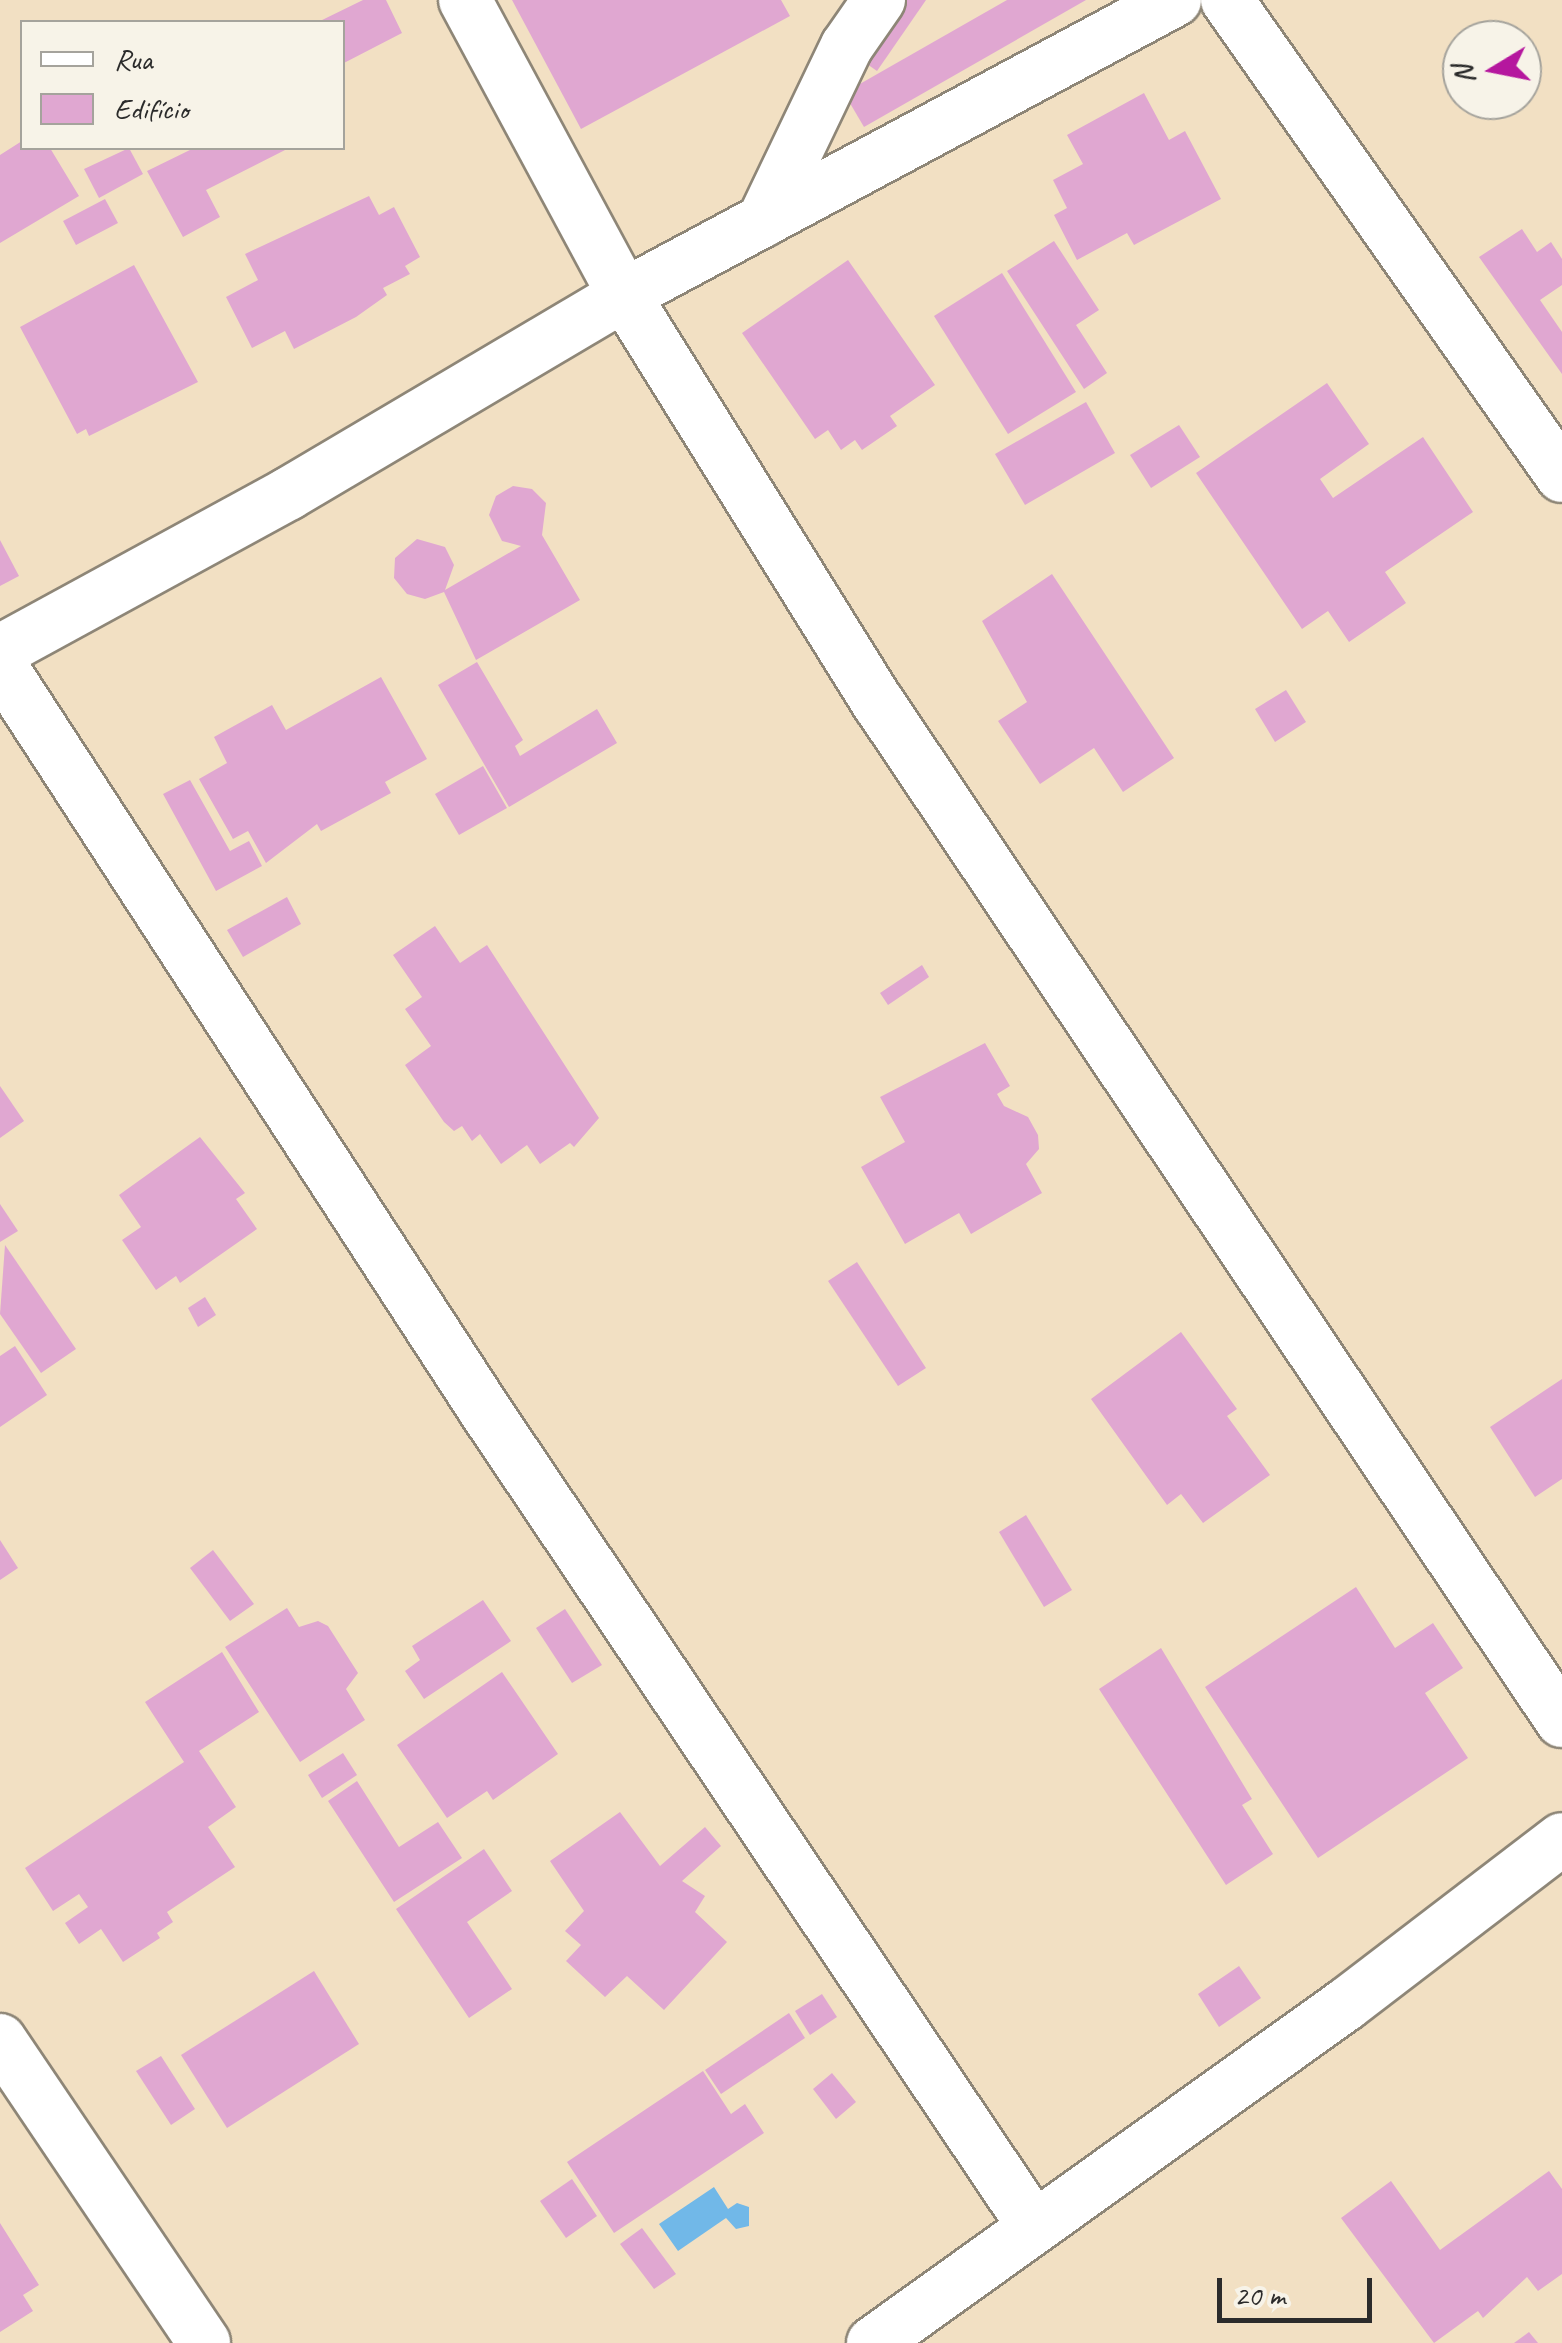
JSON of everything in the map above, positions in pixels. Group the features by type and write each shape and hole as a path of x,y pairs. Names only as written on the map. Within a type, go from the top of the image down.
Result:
{"street":[{"path":"466,0 624,295 879,704 1562,1721"},
{"path":"764,221 847,46 880,0"},
{"path":"0,651 288,494 624,295 1175,0"},
{"path":"1227,0 1562,476"},
{"path":"0,665 484,1409 1034,2225"},
{"path":"874,2343 1345,2004 1562,1839"},
{"path":"0,2040 204,2343"}],"water":[{"path":"714,2187 728,2209 737,2203 749,2207 749,2226 736,2229 726,2218 678,2251 659,2224"}],"building":[{"path":"363,0 386,0 402,33 345,62 345,20 322,20"},
{"path":"512,0 781,0 790,16 581,129"},
{"path":"891,0 926,0 877,71 854,55"},
{"path":"1007,0 1086,0 864,127 844,93"},
{"path":"1144,93 1169,140 1185,131 1221,199 1134,245 1127,233 1077,260 1054,215 1067,208 1053,180 1083,164 1067,135"},
{"path":"20,142 20,150 51,150 79,196 0,243 0,155"},
{"path":"130,150 143,174 99,198 84,169"},
{"path":"190,150 285,150 206,190 220,217 183,237 147,171"},
{"path":"369,196 379,215 394,207 420,257 405,266 410,274 383,288 387,295 356,317 294,349 285,331 252,348 226,297 258,280 245,254"},
{"path":"105,199 118,223 76,245 63,221"},
{"path":"1522,229 1537,252 1551,242 1562,259 1562,285 1540,300 1562,332 1562,374 1479,257"},
{"path":"1054,241 1099,310 1076,325 1107,373 1084,389 1007,271"},
{"path":"848,260 935,385 890,416 897,426 862,450 855,440 841,450 828,430 815,439 742,333"},
{"path":"134,265 198,382 89,436 86,429 77,434 20,327"},
{"path":"1002,273 1076,392 1008,434 934,316"},
{"path":"1327,383 1369,444 1320,479 1333,498 1423,437 1473,512 1385,572 1406,603 1349,642 1328,611 1302,629 1196,473"},
{"path":"1086,402 1115,453 1025,505 995,454"},
{"path":"1179,425 1200,457 1151,488 1130,455"},
{"path":"513,486 532,489 546,503 542,535 580,600 476,660 444,592 425,599 407,594 394,578 395,558 417,539 445,547 454,565 445,590 521,546 502,541 489,515 496,496"},
{"path":"0,540 19,576 0,586"},
{"path":"1052,574 1174,758 1123,792 1094,748 1040,784 998,721 1027,702 982,621"},
{"path":"477,662 523,740 515,746 520,756 597,709 617,743 509,807 438,685"},
{"path":"381,677 427,759 385,782 391,793 321,831 317,824 266,863 248,831 233,839 199,779 227,763 214,737 272,705 286,730"},
{"path":"1286,690 1306,722 1275,742 1255,709"},
{"path":"483,766 507,808 459,835 435,794"},
{"path":"190,780 230,851 249,841 262,866 216,891 163,794"},
{"path":"287,897 301,924 243,957 227,930"},
{"path":"435,926 460,963 487,945 599,1118 574,1147 570,1143 540,1164 527,1145 501,1164 480,1134 472,1141 462,1126 454,1131 444,1122 405,1065 431,1046 405,1009 422,997 393,955"},
{"path":"922,965 929,977 888,1005 880,993"},
{"path":"985,1043 1010,1086 997,1094 1004,1106 1028,1117 1038,1135 1039,1149 1026,1164 1042,1193 971,1234 959,1213 905,1244 861,1167 905,1142 880,1097"},
{"path":"0,1086 24,1121 0,1138"},
{"path":"200,1137 245,1193 236,1199 257,1229 180,1283 176,1276 156,1290 122,1240 141,1227 119,1195"},
{"path":"0,1204 18,1231 0,1242"},
{"path":"5,1245 76,1349 41,1373 0,1314"},
{"path":"857,1262 926,1368 898,1386 828,1281"},
{"path":"205,1297 216,1315 198,1327 188,1308"},
{"path":"1181,1332 1237,1409 1227,1416 1270,1475 1203,1523 1181,1494 1167,1505 1091,1399"},
{"path":"15,1346 47,1395 0,1427 0,1356"},
{"path":"1562,1379 1562,1479 1535,1497 1490,1427"},
{"path":"1026,1515 1072,1590 1044,1607 999,1532"},
{"path":"0,1540 18,1568 0,1580"},
{"path":"213,1550 254,1604 230,1621 190,1568"},
{"path":"1356,1587 1395,1648 1433,1623 1463,1668 1425,1693 1468,1758 1318,1858 1205,1687"},
{"path":"483,1600 511,1641 424,1699 405,1671 420,1660 412,1646"},
{"path":"287,1608 299,1627 318,1621 328,1626 358,1673 346,1689 365,1720 300,1762 225,1647"},
{"path":"565,1609 602,1665 572,1683 536,1628"},
{"path":"1161,1648 1252,1799 1242,1805 1273,1854 1226,1885 1099,1689"},
{"path":"222,1652 259,1712 199,1751 236,1807 208,1827 235,1867 167,1912 173,1922 157,1933 160,1938 123,1962 101,1929 79,1944 65,1923 88,1907 79,1894 53,1911 25,1868 184,1762 145,1702"},
{"path":"502,1672 558,1754 493,1800 487,1791 447,1818 397,1745"},
{"path":"343,1753 357,1775 322,1798 308,1775"},
{"path":"357,1781 399,1847 438,1822 462,1858 394,1902 328,1801"},
{"path":"620,1812 660,1866 705,1827 721,1846 682,1881 705,1896 695,1912 727,1942 664,2010 627,1976 605,1997 566,1961 581,1945 565,1931 584,1911 550,1861"},
{"path":"484,1849 512,1891 467,1922 512,1989 469,2018 396,1909"},
{"path":"1239,1966 1261,1998 1219,2027 1198,1994"},
{"path":"314,1971 359,2044 227,2128 181,2055"},
{"path":"822,1994 837,2017 810,2035 795,2011"},
{"path":"789,2013 805,2038 721,2094 705,2070"},
{"path":"161,2056 195,2109 171,2125 136,2071"},
{"path":"703,2071 731,2114 745,2104 764,2133 614,2233 567,2162"},
{"path":"832,2073 856,2102 836,2119 813,2089"},
{"path":"1549,2171 1562,2189 1562,2274 1538,2291 1527,2277 1483,2318 1478,2311 1434,2343 1341,2218 1391,2181 1440,2250"},
{"path":"572,2179 597,2216 566,2238 540,2201"},
{"path":"0,2223 39,2285 23,2295 33,2311 0,2332"},
{"path":"642,2228 676,2274 654,2289 620,2244"},
{"path":"1529,2332 1538,2343 1514,2343"}]}
